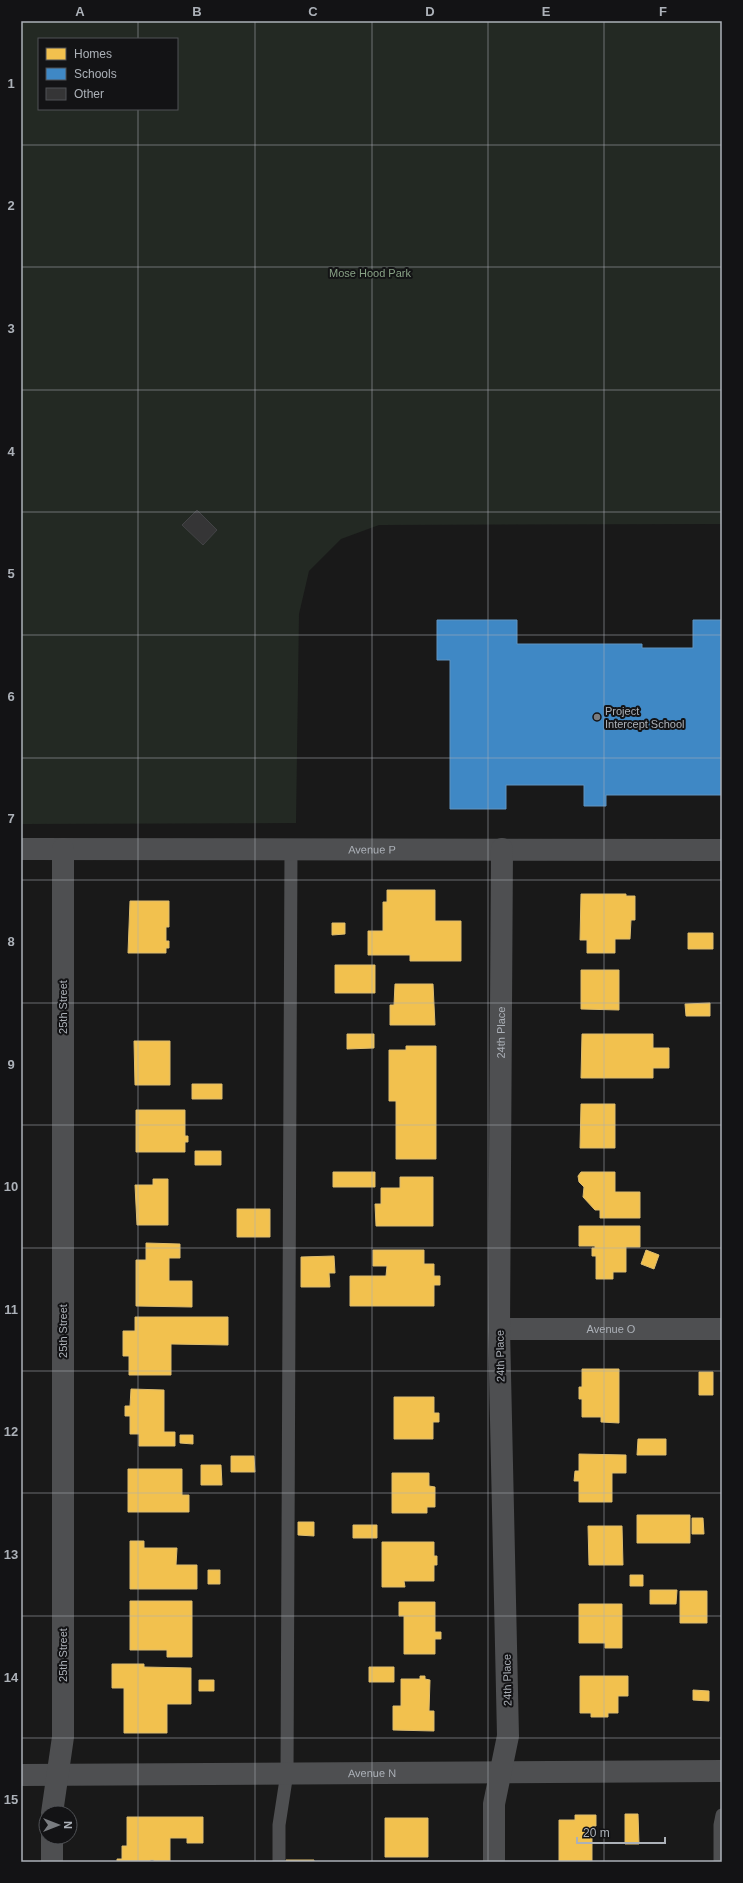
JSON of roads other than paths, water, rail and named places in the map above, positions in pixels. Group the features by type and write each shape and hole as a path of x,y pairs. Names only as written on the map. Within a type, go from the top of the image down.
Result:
{"street":[{"name":"Avenue P","path":"21,849 722,850"},
{"name":"25th Street","path":"53,1805 64,1737 64,849"},
{"name":"24th Place","path":"494,1862 494,1804 508,1736 499,1329 502,849"},
{"name":"Avenue O","path":"499,1329 722,1328"},
{"name":"Avenue N","path":"21,1775 722,1771"},
{"path":"52,1845 52,1862"}],"lane":[{"path":"279,1862 279,1825 287,1773 291,849"},
{"path":"720,1862 720,1825 722,1815"}],"place":[{"name":"Project Intercept School","path":"597,717"}],"park label":[{"name":"Mose Hood Park","path":"370,273"}]}
